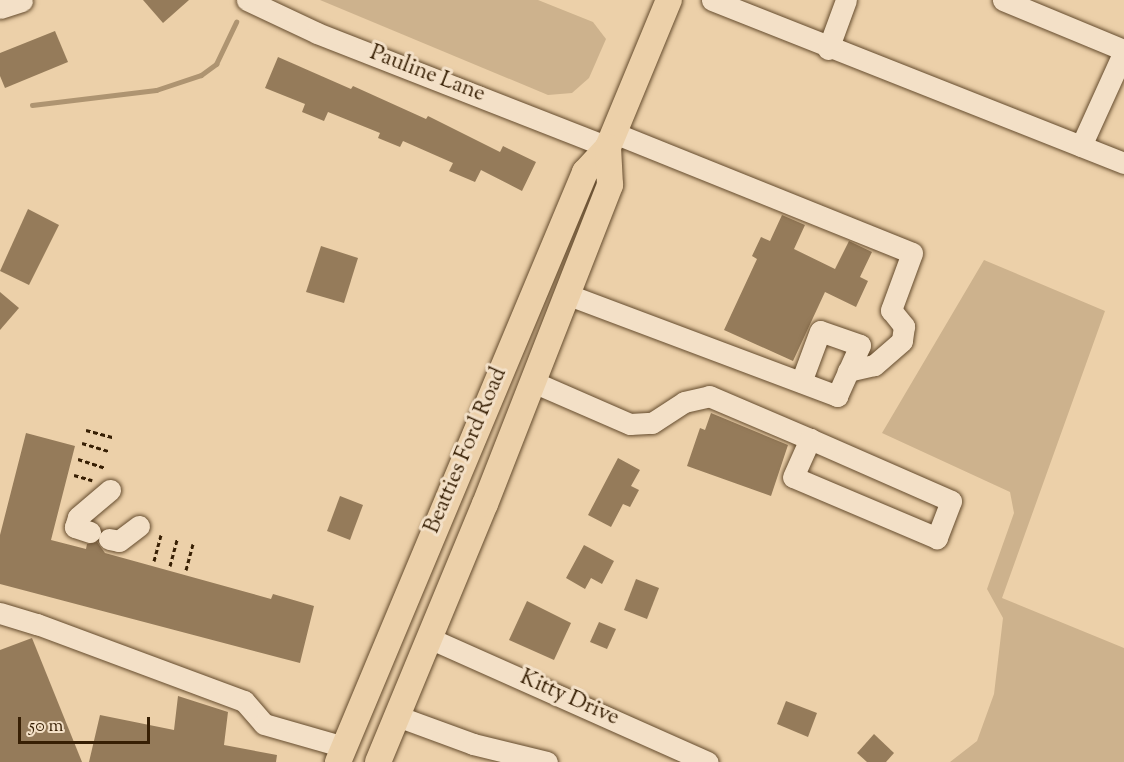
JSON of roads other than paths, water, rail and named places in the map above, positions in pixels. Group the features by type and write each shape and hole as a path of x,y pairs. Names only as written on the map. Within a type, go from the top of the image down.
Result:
{"main road":[{"name":"Beatties Ford Road","path":"341,755 585,172 611,140 669,0"},
{"name":"Beatties Ford Road","path":"378,762 610,184 611,140"}],"street":[{"name":"Pauline Lane","path":"247,0 317,33 912,253 891,310 904,327 902,341 874,365 848,371"},
{"path":"712,0 828,49 1124,163"},
{"path":"828,49 846,0"},
{"path":"1003,0 1124,50 1081,146"},
{"path":"0,8 22,1"},
{"path":"566,294 837,396 860,345 820,331 801,382"},
{"path":"531,381 630,424 652,423 684,402 709,396 810,439 951,501 937,538 793,477 810,439"},
{"path":"110,490 78,517 75,527 119,541 140,526"},
{"path":"0,613 244,702 264,724 341,755"},
{"name":"Kitty Drive","path":"429,638 708,762"},
{"path":"397,716 473,744 547,762"}],"waterway":[{"path":"32,105 156,90 201,75 216,64 236,22"}]}
